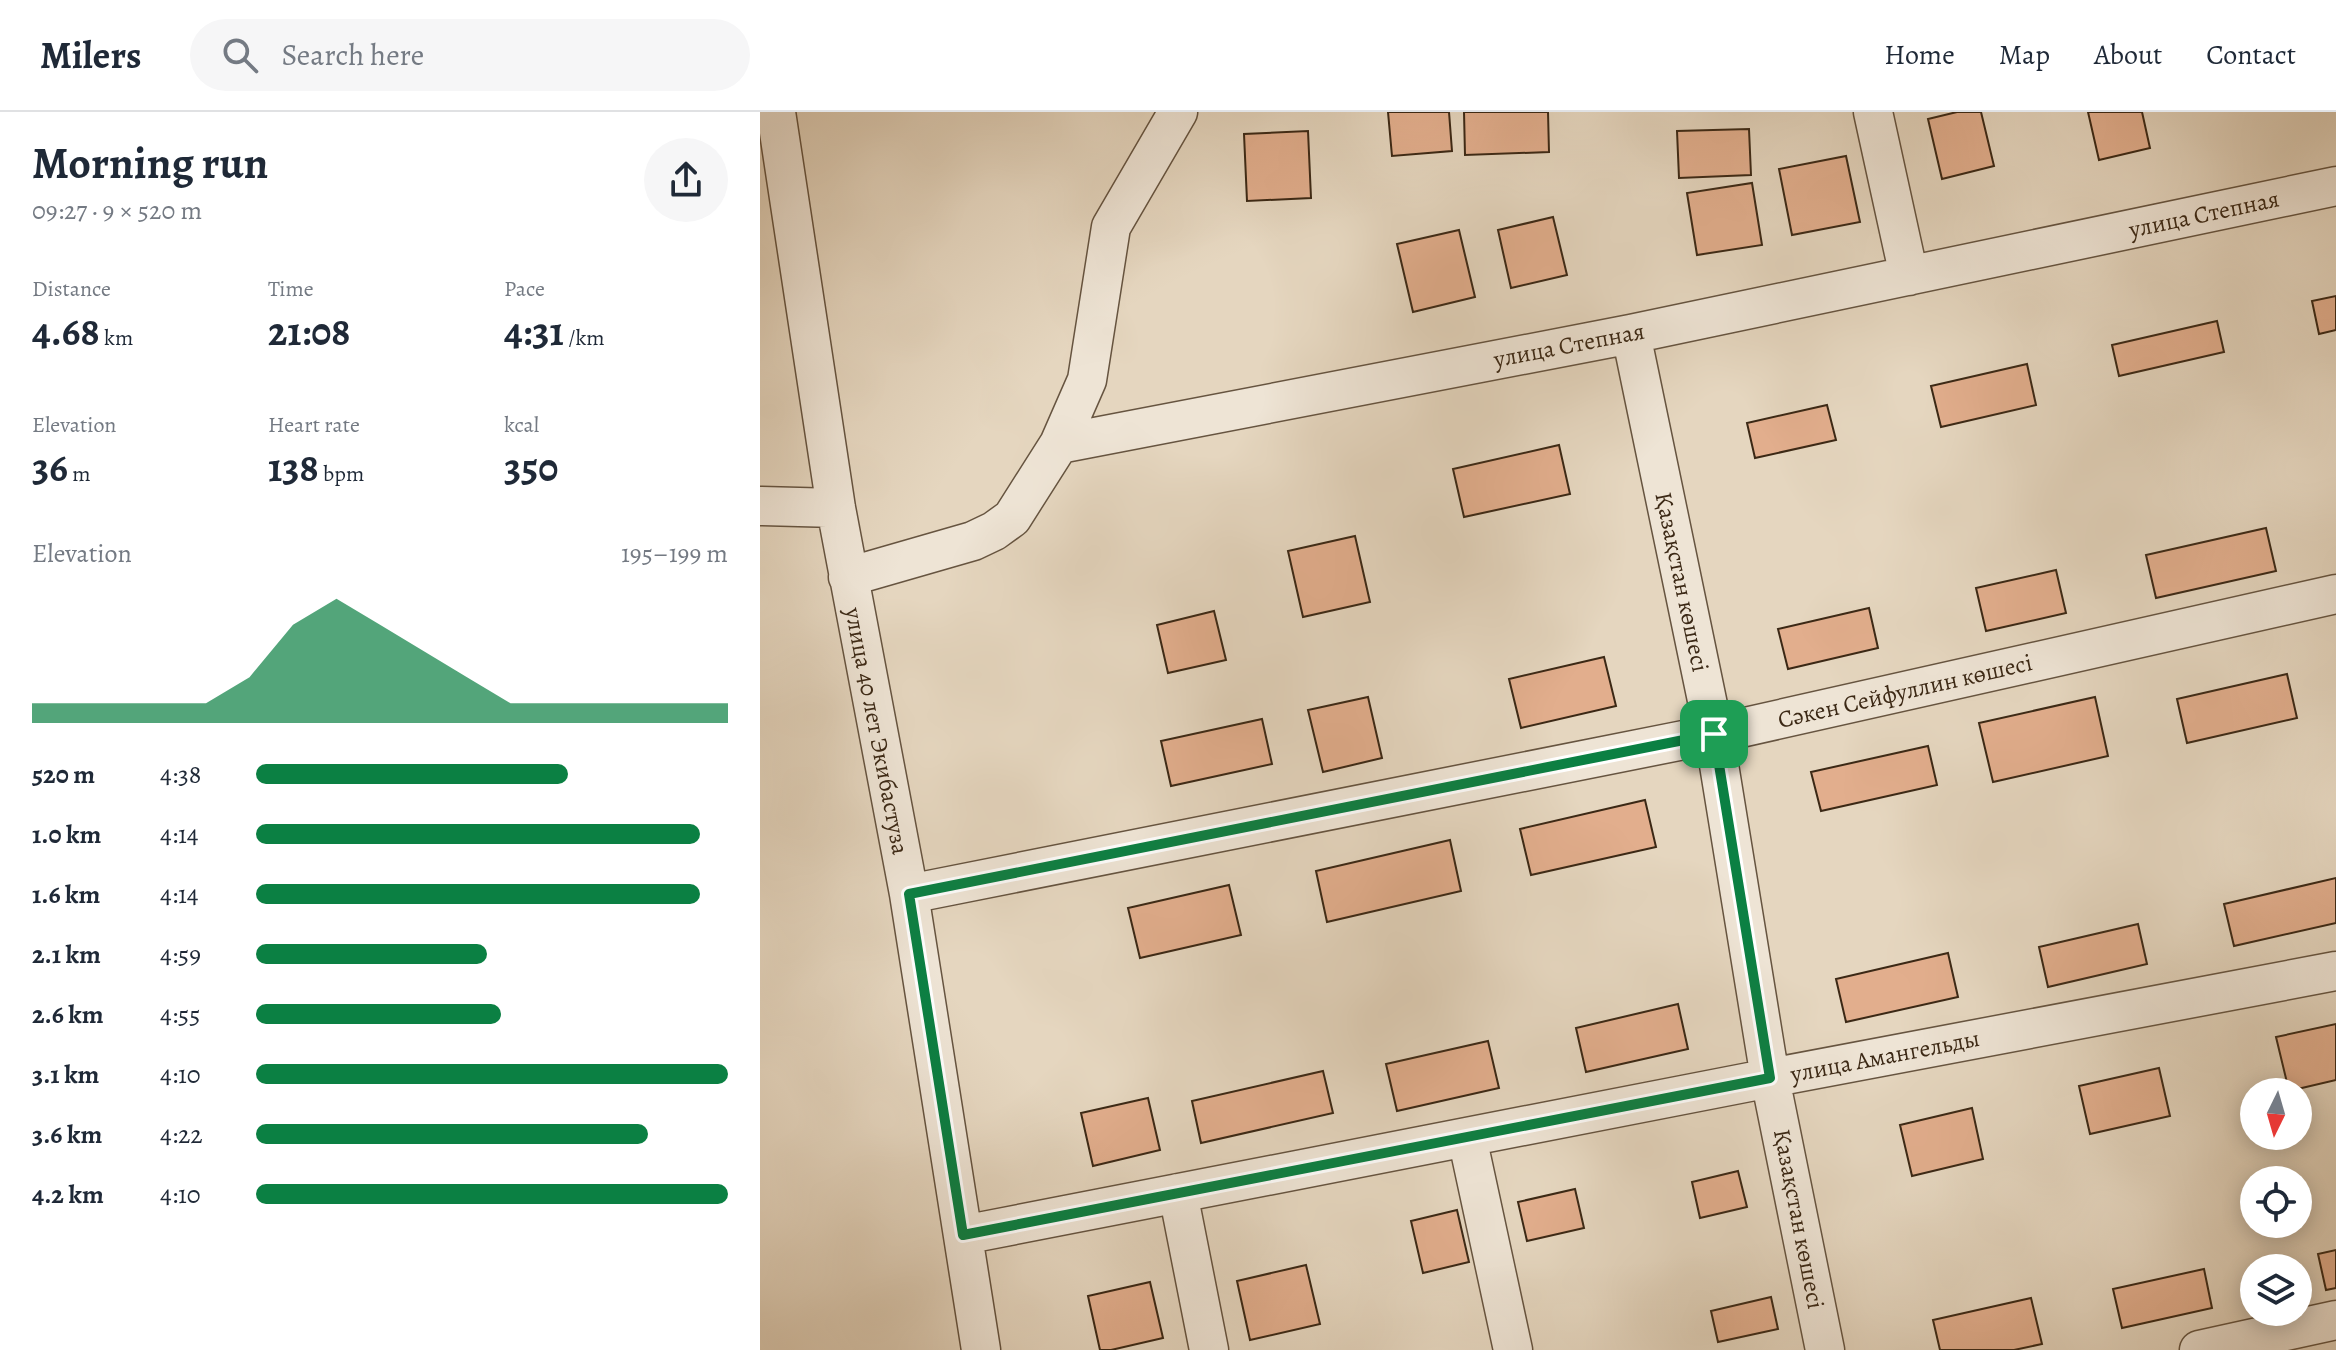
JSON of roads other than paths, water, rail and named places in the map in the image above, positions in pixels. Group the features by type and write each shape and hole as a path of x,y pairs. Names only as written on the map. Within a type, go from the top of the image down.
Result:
{"street":[{"name":"улица 40 лет Экибастуза","path":"776,112 836,508 909,894 981,1350"},
{"path":"848,577 973,541 1012,518 1059,444 1087,380 1111,227 1178,112"},
{"path":"1873,112 1909,276"},
{"name":"улица Степная","path":"1059,444 1631,334 2336,186"},
{"name":"Қазақстан көшесі","path":"1631,334 1714,734 1770,1078 1825,1350"},
{"path":"760,506 836,508"},
{"name":"Сәкен Сейфуллин көшесі","path":"909,894 1714,734 2336,594"},
{"name":"улица Амангельды","path":"963,1235 2336,971"},
{"path":"1467,1137 1513,1350"},
{"path":"1178,1193 1209,1350"},
{"path":"2199,1350 2336,1320"}]}
